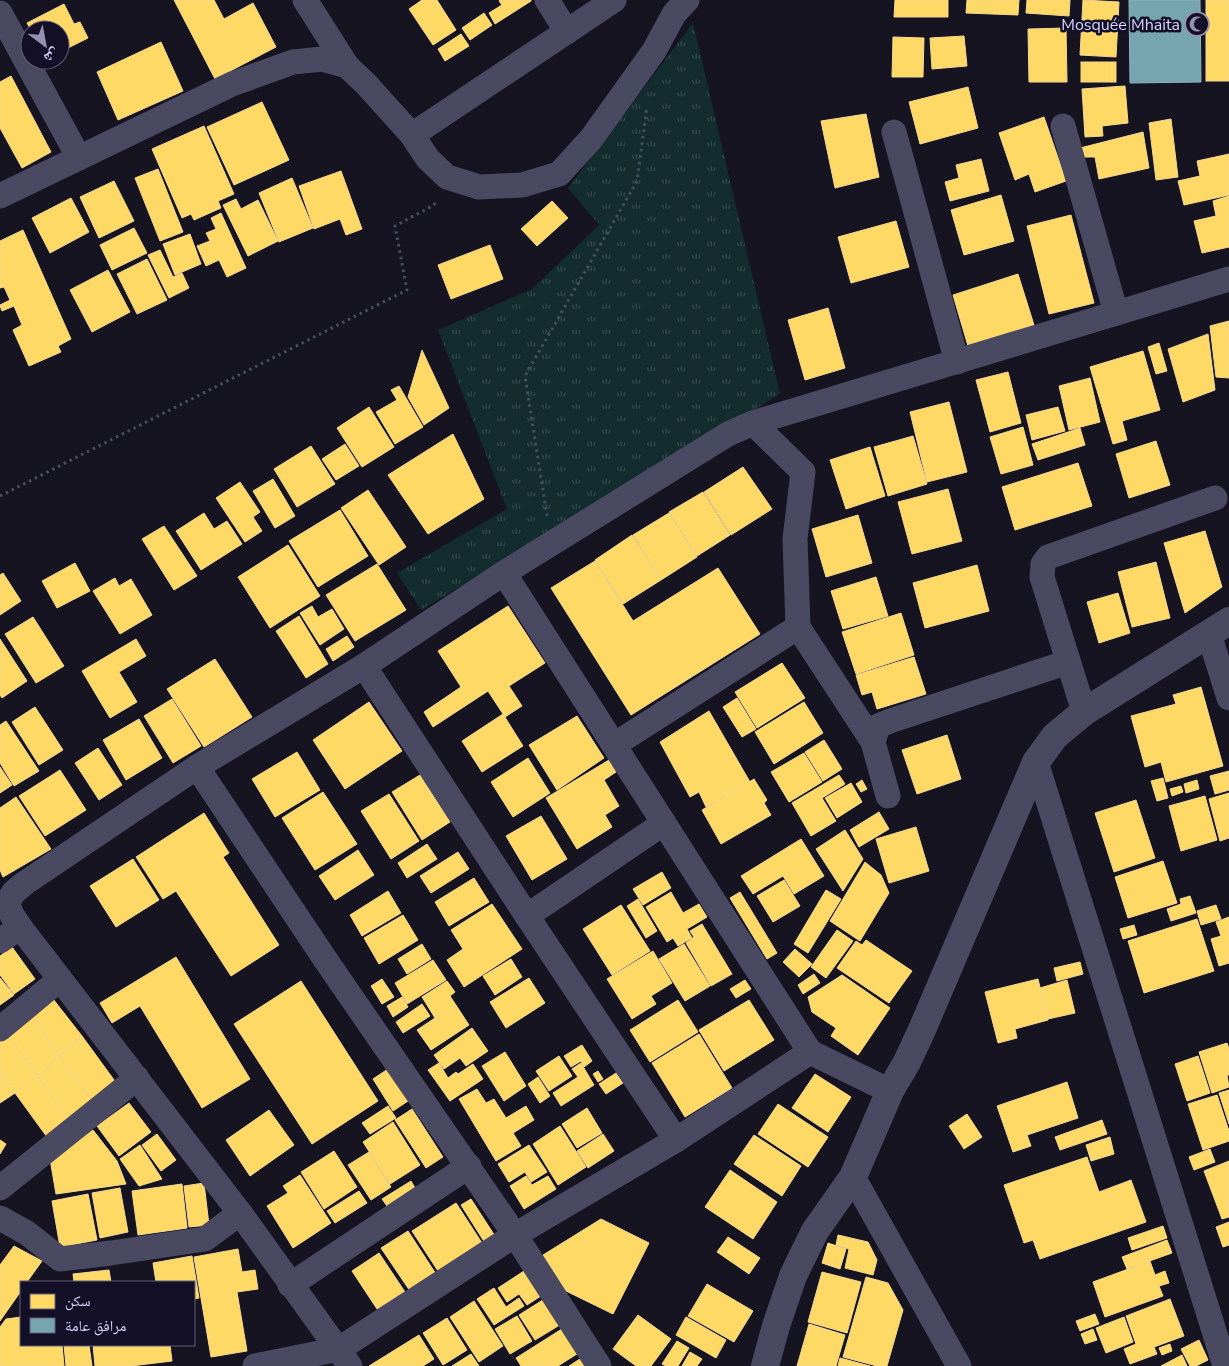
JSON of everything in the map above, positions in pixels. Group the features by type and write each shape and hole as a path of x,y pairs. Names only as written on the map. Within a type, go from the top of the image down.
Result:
{"street":[{"path":"305,0 347,66 412,135 428,160 447,177 479,187 522,185 559,174 591,139 654,51 674,14 687,0"},
{"path":"547,0 567,32"},
{"path":"412,135 614,0"},
{"path":"0,13 79,158"},
{"path":"0,196 232,84 293,62 322,59 347,66"},
{"path":"1063,126 1116,313"},
{"path":"894,132 957,362"},
{"path":"344,1357 290,1285 240,1213 20,927 7,903 14,892 25,882 197,767 364,666 551,544 728,434 753,423 1229,279"},
{"path":"753,423 803,472 795,539 798,626 873,742 888,796"},
{"path":"1084,712 1042,577 1043,564 1048,557 1215,498"},
{"path":"504,574 810,1052 890,1091"},
{"path":"614,746 798,626"},
{"path":"766,1366 776,1326 793,1276 815,1231 852,1176 890,1091 907,1062 921,1032 1036,762 1054,736 1084,712 1219,627 1229,698"},
{"path":"873,742 878,726 890,721 1068,662"},
{"path":"364,666 676,1140"},
{"path":"1036,762 1227,1366"},
{"path":"197,767 328,962 469,1166 599,1366"},
{"path":"527,916 664,823"},
{"path":"0,941 20,927"},
{"path":"0,1029 60,979"},
{"path":"255,1366 344,1357 515,1235 676,1140 810,1052"},
{"path":"0,1188 137,1078"},
{"path":"290,1285 469,1166"},
{"path":"852,1176 960,1366"},
{"path":"0,1218 27,1233 60,1259 205,1239 240,1213"}],"path":[{"path":"551,544 525,376 637,181 647,107"},
{"path":"0,496 407,290 396,226 434,206 447,177"}],"green space":[{"path":"693,23 780,394 421,610 397,573 507,509 438,330 532,289 599,225 568,188"}],"building: سكن":[{"path":"174,0 214,0 224,19 253,3 276,47 215,79"},
{"path":"422,0 437,0 456,30 433,45 409,9"},
{"path":"500,0 531,1 495,24 489,13 502,5"},
{"path":"895,0 948,0 948,17 894,17"},
{"path":"967,0 1019,0 1018,15 966,13"},
{"path":"1027,0 1070,0 1069,16 1026,13"},
{"path":"1083,0 1119,2 1116,57 1080,55"},
{"path":"1206,0 1229,0 1229,81 1206,81"},
{"path":"64,4 74,24 80,22 88,38 70,47 70,20 33,20"},
{"path":"484,13 492,25 470,40 462,28"},
{"path":"1066,28 1067,82 1029,82 1028,29"},
{"path":"461,34 469,46 445,61 438,49"},
{"path":"964,36 967,66 932,69 930,38"},
{"path":"893,37 924,38 923,77 892,77"},
{"path":"161,42 183,91 118,120 97,72"},
{"path":"1081,62 1116,62 1116,82 1081,82"},
{"path":"11,76 51,152 22,168 0,128 0,82"},
{"path":"1125,86 1128,123 1102,126 1103,136 1085,137 1082,89"},
{"path":"968,87 978,128 920,144 909,102"},
{"path":"262,102 289,160 234,185 207,127"},
{"path":"866,114 879,177 835,188 821,121"},
{"path":"1044,117 1066,181 1035,192 1029,174 1015,180 999,133"},
{"path":"1171,119 1178,177 1156,180 1149,123"},
{"path":"204,126 234,194 218,201 221,208 194,220 191,214 182,218 152,149"},
{"path":"1143,132 1149,168 1099,179 1095,157 1083,157 1080,148"},
{"path":"1229,154 1229,195 1184,205 1178,181 1200,176 1197,161"},
{"path":"981,159 989,191 950,201 945,182 959,178 956,165"},
{"path":"158,169 183,232 160,241 135,178"},
{"path":"341,171 362,229 346,235 340,219 314,229 299,186"},
{"path":"292,178 313,228 279,242 259,193"},
{"path":"114,181 134,221 99,238 80,197"},
{"path":"1001,195 1014,241 964,255 951,210"},
{"path":"1229,196 1229,247 1202,253 1194,221 1216,216 1213,201"},
{"path":"71,198 89,232 50,253 32,218"},
{"path":"236,199 241,209 258,200 278,241 248,256 223,205"},
{"path":"552,201 568,218 537,246 521,229"},
{"path":"221,213 246,268 227,277 219,260 206,266 197,246 210,241 206,233 216,229 211,218"},
{"path":"1071,215 1094,303 1049,314 1027,226"},
{"path":"896,221 909,267 851,283 838,237"},
{"path":"134,228 147,253 112,270 100,245"},
{"path":"23,230 71,339 58,346 61,352 29,366 13,330 22,325 14,306 2,311 0,306 10,300 4,287 0,288 0,241"},
{"path":"190,234 201,264 175,275 163,244"},
{"path":"490,245 503,279 451,299 438,265"},
{"path":"160,250 173,277 182,273 189,288 169,298 148,255"},
{"path":"147,259 167,300 137,314 117,274"},
{"path":"108,270 130,312 92,332 70,290"},
{"path":"1018,274 1034,325 968,346 953,295"},
{"path":"828,308 845,368 805,380 788,320"},
{"path":"1229,321 1229,378 1216,377 1210,326"},
{"path":"1208,334 1215,390 1183,402 1168,349"},
{"path":"1159,343 1167,371 1156,374 1148,347"},
{"path":"422,350 449,408 424,425 408,397"},
{"path":"1143,351 1160,410 1122,421 1127,440 1113,444 1090,367"},
{"path":"1008,372 1021,423 990,432 976,380"},
{"path":"1090,378 1100,422 1069,430 1059,386"},
{"path":"399,386 423,427 395,444 376,412 397,400 391,390"},
{"path":"949,402 967,472 927,482 910,412"},
{"path":"369,407 394,447 362,467 337,428"},
{"path":"1058,407 1065,431 1032,440 1026,415"},
{"path":"1023,427 1033,465 1001,474 990,437"},
{"path":"1080,428 1085,445 1038,460 1032,444"},
{"path":"453,434 484,499 428,534 388,475"},
{"path":"913,436 927,484 888,496 874,447"},
{"path":"1156,441 1170,485 1129,498 1116,454"},
{"path":"345,444 359,466 336,480 322,459"},
{"path":"311,446 335,484 297,507 274,469"},
{"path":"870,447 885,496 846,509 830,460"},
{"path":"1078,463 1092,506 1015,530 1002,487"},
{"path":"743,467 772,509 731,535 704,492"},
{"path":"273,479 295,516 275,528 253,491"},
{"path":"240,482 260,512 253,517 262,531 245,542 216,498"},
{"path":"948,489 962,541 912,554 898,502"},
{"path":"368,490 406,547 379,565 341,508"},
{"path":"703,492 730,535 697,556 669,512"},
{"path":"340,510 368,556 318,587 289,541"},
{"path":"204,513 214,529 227,521 242,544 201,570 176,531"},
{"path":"669,513 697,557 661,580 633,535"},
{"path":"858,515 872,563 826,577 812,529"},
{"path":"164,526 197,576 174,590 142,539"},
{"path":"1205,531 1222,587 1185,613 1164,543"},
{"path":"632,535 661,580 623,604 595,560"},
{"path":"288,545 320,596 270,628 238,577"},
{"path":"595,561 633,621 718,568 760,634 631,715 551,588"},
{"path":"1156,562 1170,618 1132,627 1118,572"},
{"path":"75,563 90,591 57,608 42,581"},
{"path":"377,564 406,610 355,641 326,595"},
{"path":"977,565 989,611 925,628 913,583"},
{"path":"3,573 21,601 0,615 0,575"},
{"path":"876,577 888,616 843,629 831,591"},
{"path":"115,578 119,586 131,579 152,615 120,634 93,591"},
{"path":"1118,593 1130,633 1099,643 1087,602"},
{"path":"312,606 318,617 332,609 344,629 320,645 300,613"},
{"path":"508,606 545,663 509,686 522,706 505,717 488,691 433,727 424,712 461,687 438,651"},
{"path":"901,613 914,655 856,674 842,632"},
{"path":"299,616 328,664 306,678 276,631"},
{"path":"33,617 64,666 36,683 5,634"},
{"path":"347,636 354,647 333,661 326,649"},
{"path":"0,639 27,681 2,698 0,695"},
{"path":"136,639 146,656 119,672 137,702 110,718 82,671"},
{"path":"914,657 926,694 877,709 872,692 862,695 856,675"},
{"path":"215,659 252,717 204,747 167,689"},
{"path":"782,663 805,698 757,728 735,692"},
{"path":"1201,687 1223,766 1166,782 1161,762 1145,767 1131,716 1176,704 1173,695"},
{"path":"737,698 756,729 742,737 723,707"},
{"path":"172,699 201,746 173,763 144,716"},
{"path":"369,702 402,751 345,789 313,740"},
{"path":"804,702 823,733 774,764 755,732"},
{"path":"35,707 63,750 39,765 12,722"},
{"path":"709,711 750,782 706,807 699,792 690,797 660,742"},
{"path":"503,714 523,746 482,772 462,741"},
{"path":"577,716 604,758 557,790 529,745"},
{"path":"139,719 162,758 126,780 103,740"},
{"path":"6,721 39,771 14,786 0,763 0,725"},
{"path":"947,735 961,779 917,794 902,750"},
{"path":"824,740 842,769 823,781 805,752"},
{"path":"98,748 122,785 99,800 75,763"},
{"path":"297,752 320,790 275,817 252,779"},
{"path":"804,753 822,782 789,802 771,772"},
{"path":"528,758 550,793 513,817 491,782"},
{"path":"609,760 616,772 604,780 619,806 605,815 612,827 577,849 546,798"},
{"path":"0,767 12,785 0,793"},
{"path":"60,770 86,810 45,836 19,796"},
{"path":"1229,771 1229,790 1215,794 1210,776"},
{"path":"420,775 450,822 422,840 392,792"},
{"path":"839,775 845,784 822,798 836,821 811,836 792,803"},
{"path":"1163,778 1168,798 1157,801 1151,781"},
{"path":"754,779 767,800 764,803 771,815 721,844 702,810"},
{"path":"862,780 867,789 861,792 856,784"},
{"path":"1197,780 1199,789 1186,793 1184,784"},
{"path":"851,783 862,802 837,818 825,798"},
{"path":"1181,786 1183,792 1172,796 1170,789"},
{"path":"323,792 357,844 315,870 282,818"},
{"path":"1229,793 1229,838 1220,841 1209,799"},
{"path":"389,794 419,841 391,859 361,811"},
{"path":"1205,796 1217,840 1181,851 1169,806"},
{"path":"16,797 51,849 3,877 0,870 0,808"},
{"path":"1136,800 1155,858 1114,872 1095,813"},
{"path":"879,812 889,829 859,847 850,830"},
{"path":"204,813 229,853 223,857 279,945 231,976 176,891 163,899 136,857"},
{"path":"541,816 567,859 532,880 506,836"},
{"path":"916,827 929,871 889,883 876,839"},
{"path":"845,830 863,859 843,891 816,849"},
{"path":"801,839 824,876 794,894 783,876 753,894 741,876"},
{"path":"427,844 437,859 407,878 398,863"},
{"path":"358,850 374,875 335,900 319,876"},
{"path":"458,852 469,869 431,893 420,876"},
{"path":"133,859 159,900 116,927 90,886"},
{"path":"1163,861 1177,903 1128,918 1115,877"},
{"path":"865,862 881,875 889,893 860,941 830,921"},
{"path":"662,872 671,888 643,905 633,889"},
{"path":"474,878 489,902 449,926 435,902"},
{"path":"784,880 800,906 773,922 757,896"},
{"path":"826,890 841,899 808,953 794,944"},
{"path":"388,891 401,913 362,936 350,915"},
{"path":"671,892 683,913 699,904 707,917 687,929 692,938 678,946 673,938 667,942 646,907"},
{"path":"740,892 777,953 767,959 730,898"},
{"path":"1190,896 1196,913 1171,921 1167,909 1181,904 1180,899"},
{"path":"638,899 657,931 646,938 627,906"},
{"path":"492,904 522,949 464,987 447,960 463,949 451,930"},
{"path":"621,905 650,951 612,975 583,929"},
{"path":"1216,905 1221,919 1201,925 1197,911"},
{"path":"403,915 418,940 379,964 364,938"},
{"path":"1229,917 1229,963 1219,966 1211,939 1221,936 1216,922"},
{"path":"1197,919 1214,971 1144,993 1128,941"},
{"path":"702,924 732,974 711,986 686,943 694,937 690,931"},
{"path":"1134,925 1137,935 1123,939 1120,929"},
{"path":"837,930 853,941 826,978 811,967"},
{"path":"866,940 912,971 889,1003 837,968 856,941 862,945"},
{"path":"422,944 431,959 407,974 398,959"},
{"path":"684,944 710,986 685,1001 659,959"},
{"path":"12,947 35,979 14,994 0,975 0,956"},
{"path":"795,949 812,964 799,977 783,962"},
{"path":"653,951 672,983 651,996 656,1004 632,1019 607,979"},
{"path":"176,957 250,1079 202,1108 140,1006 112,1023 100,1003"},
{"path":"511,959 522,977 495,995 483,976"},
{"path":"433,960 446,980 407,1004 395,983"},
{"path":"1080,962 1083,974 1057,981 1054,968"},
{"path":"814,974 820,983 803,994 798,985"},
{"path":"842,975 890,1008 858,1055 831,1036 836,1028 812,1012 808,997"},
{"path":"0,978 14,995 0,1005"},
{"path":"529,978 545,1003 506,1028 490,1002"},
{"path":"382,979 394,997 382,1004 371,986"},
{"path":"1038,979 1048,1020 1015,1029 1017,1038 998,1043 985,992"},
{"path":"745,980 751,989 736,998 730,989"},
{"path":"1067,980 1075,1013 1048,1019 1040,988"},
{"path":"301,981 378,1101 312,1144 234,1024"},
{"path":"447,981 455,992 450,996 469,1025 431,1050 417,1030 435,1018 422,997"},
{"path":"46,990 82,1036 59,1056 26,1007"},
{"path":"402,997 408,1007 393,1017 387,1006"},
{"path":"678,1000 698,1032 650,1062 630,1030"},
{"path":"749,1000 774,1040 724,1071 699,1030"},
{"path":"422,1004 430,1016 403,1033 396,1022"},
{"path":"26,1007 59,1056 38,1076 7,1034"},
{"path":"472,1028 488,1051 466,1066 460,1058 444,1069 434,1055"},
{"path":"7,1034 38,1076 15,1093 0,1072 0,1037"},
{"path":"699,1034 732,1088 685,1117 652,1063"},
{"path":"82,1036 117,1084 93,1102 59,1056"},
{"path":"1227,1043 1229,1049 1229,1075 1227,1075 1229,1087 1212,1093 1199,1052"},
{"path":"582,1045 592,1061 584,1067 581,1061 571,1067 564,1056"},
{"path":"505,1052 526,1086 504,1101 482,1066"},
{"path":"59,1056 93,1102 68,1120 38,1076"},
{"path":"559,1056 572,1076 549,1091 536,1071"},
{"path":"1198,1056 1210,1093 1187,1101 1175,1064"},
{"path":"439,1063 448,1078 473,1064 483,1079 450,1101 428,1070"},
{"path":"581,1063 594,1085 561,1106 553,1093 578,1077 572,1069"},
{"path":"388,1069 408,1101 393,1111 373,1079"},
{"path":"598,1071 603,1079 598,1082 593,1074"},
{"path":"0,1072 15,1093 0,1103"},
{"path":"616,1073 623,1083 606,1094 599,1084"},
{"path":"815,1074 851,1097 828,1132 792,1108"},
{"path":"38,1076 68,1120 47,1137 15,1093"},
{"path":"538,1077 550,1096 540,1103 528,1084"},
{"path":"1067,1082 1078,1118 1027,1135 1031,1146 1013,1152 997,1106"},
{"path":"477,1089 486,1103 494,1099 506,1118 526,1106 534,1120 513,1133 521,1146 496,1161 459,1099"},
{"path":"1229,1090 1229,1124 1219,1093"},
{"path":"1217,1095 1229,1131 1229,1141 1203,1150 1188,1104"},
{"path":"129,1103 151,1132 119,1156 97,1126"},
{"path":"778,1104 828,1137 808,1167 758,1134"},
{"path":"388,1106 396,1118 370,1134 362,1123"},
{"path":"587,1108 602,1133 577,1148 562,1124"},
{"path":"412,1109 443,1157 426,1168 395,1120"},
{"path":"269,1110 294,1145 250,1176 226,1140"},
{"path":"967,1114 982,1137 964,1149 949,1126"},
{"path":"1102,1120 1107,1134 1060,1150 1055,1137"},
{"path":"393,1122 420,1165 390,1184 363,1142"},
{"path":"560,1126 586,1167 558,1185 533,1144"},
{"path":"93,1130 117,1161 126,1184 56,1194 50,1159"},
{"path":"157,1134 176,1160 161,1171 142,1145"},
{"path":"603,1134 614,1151 588,1168 577,1151"},
{"path":"754,1135 801,1166 782,1196 734,1164"},
{"path":"1110,1137 1114,1154 1091,1161 1086,1145"},
{"path":"0,1140 6,1144 0,1154"},
{"path":"140,1145 162,1179 139,1186 120,1159"},
{"path":"529,1145 547,1172 531,1182 525,1172 509,1182 498,1164"},
{"path":"1210,1149 1215,1162 1194,1170 1189,1157"},
{"path":"334,1151 357,1187 324,1209 301,1172"},
{"path":"369,1152 391,1187 371,1200 348,1165"},
{"path":"1087,1157 1099,1192 1131,1180 1146,1222 1040,1259 1033,1240 1024,1243 1004,1185"},
{"path":"1229,1161 1229,1217 1222,1219 1204,1171"},
{"path":"730,1170 777,1202 753,1239 705,1207"},
{"path":"300,1175 331,1223 293,1248 267,1206 288,1193 283,1186"},
{"path":"526,1176 532,1185 548,1176 556,1189 524,1209 510,1186"},
{"path":"411,1181 415,1188 387,1206 382,1199"},
{"path":"204,1183 209,1225 189,1227 184,1186"},
{"path":"182,1184 187,1228 138,1235 132,1191"},
{"path":"120,1188 128,1232 100,1238 92,1193"},
{"path":"359,1191 367,1203 335,1223 327,1211"},
{"path":"88,1194 97,1240 60,1247 52,1201"},
{"path":"471,1199 495,1236 485,1243 461,1205"},
{"path":"456,1203 482,1243 438,1271 412,1231"},
{"path":"601,1219 649,1243 613,1314 566,1291 543,1255"},
{"path":"1229,1222 1229,1245 1223,1247 1216,1227"},
{"path":"1163,1226 1167,1238 1132,1250 1128,1238"},
{"path":"408,1231 436,1274 410,1291 381,1248"},
{"path":"838,1235 868,1242 877,1260 873,1275 845,1268 849,1249 836,1245"},
{"path":"728,1237 760,1258 749,1274 717,1252"},
{"path":"1167,1240 1172,1253 1127,1269 1122,1257"},
{"path":"828,1243 846,1249 840,1269 822,1263"},
{"path":"14,1246 42,1261 28,1281 20,1281 20,1292 0,1321 0,1265"},
{"path":"238,1249 242,1272 255,1270 258,1289 237,1292 247,1351 211,1357 194,1257"},
{"path":"379,1253 405,1292 377,1309 352,1271"},
{"path":"192,1256 199,1298 195,1299 195,1281 156,1281 153,1263"},
{"path":"1150,1261 1155,1275 1165,1271 1169,1283 1159,1286 1163,1296 1105,1317 1093,1282"},
{"path":"527,1269 544,1294 527,1305 519,1294 507,1302 498,1288"},
{"path":"109,1270 111,1281 74,1281 73,1274"},
{"path":"822,1272 861,1282 847,1333 808,1322"},
{"path":"866,1277 888,1283 903,1310 887,1366 877,1366 843,1357"},
{"path":"707,1284 753,1311 734,1342 688,1316"},
{"path":"494,1288 506,1307 519,1298 524,1306 494,1325 477,1299"},
{"path":"546,1298 563,1323 535,1340 519,1315"},
{"path":"1170,1299 1184,1336 1154,1347 1157,1354 1130,1364 1124,1349 1136,1344 1126,1316"},
{"path":"474,1301 503,1346 479,1362 450,1317"},
{"path":"1095,1314 1099,1324 1080,1331 1076,1321"},
{"path":"638,1315 671,1339 651,1366 636,1366 613,1349"},
{"path":"517,1316 532,1341 510,1354 495,1329"},
{"path":"20,1317 20,1346 62,1346 64,1366 0,1366 0,1327 6,1319"},
{"path":"686,1317 726,1340 716,1358 676,1335"},
{"path":"1124,1317 1133,1342 1106,1353 1096,1328"},
{"path":"447,1318 467,1350 443,1365 423,1333"},
{"path":"809,1324 845,1335 836,1366 797,1366"},
{"path":"565,1327 580,1352 558,1366 521,1366 516,1358"},
{"path":"1093,1329 1097,1340 1085,1344 1081,1334"},
{"path":"419,1335 434,1359 423,1366 369,1366"},
{"path":"1199,1340 1208,1360 1196,1366 1190,1366 1181,1349"},
{"path":"677,1341 689,1348 678,1366 662,1364"},
{"path":"1170,1344 1172,1351 1162,1355 1159,1348"},
{"path":"64,1346 89,1346 92,1366 66,1366"},
{"path":"93,1346 170,1346 172,1361 131,1366 95,1366"},
{"path":"690,1352 702,1359 697,1366 682,1366"},
{"path":"471,1354 479,1366 452,1366"},
{"path":"1182,1355 1187,1366 1161,1366"},
{"path":"583,1357 588,1366 569,1366"},
{"path":"840,1358 870,1366 838,1366"}],"building: مرافق عامة":[{"path":"1129,0 1200,0 1201,82 1130,83"}],"place":[{"name":"Mosquée Mhaita","path":"1197,24"}]}
